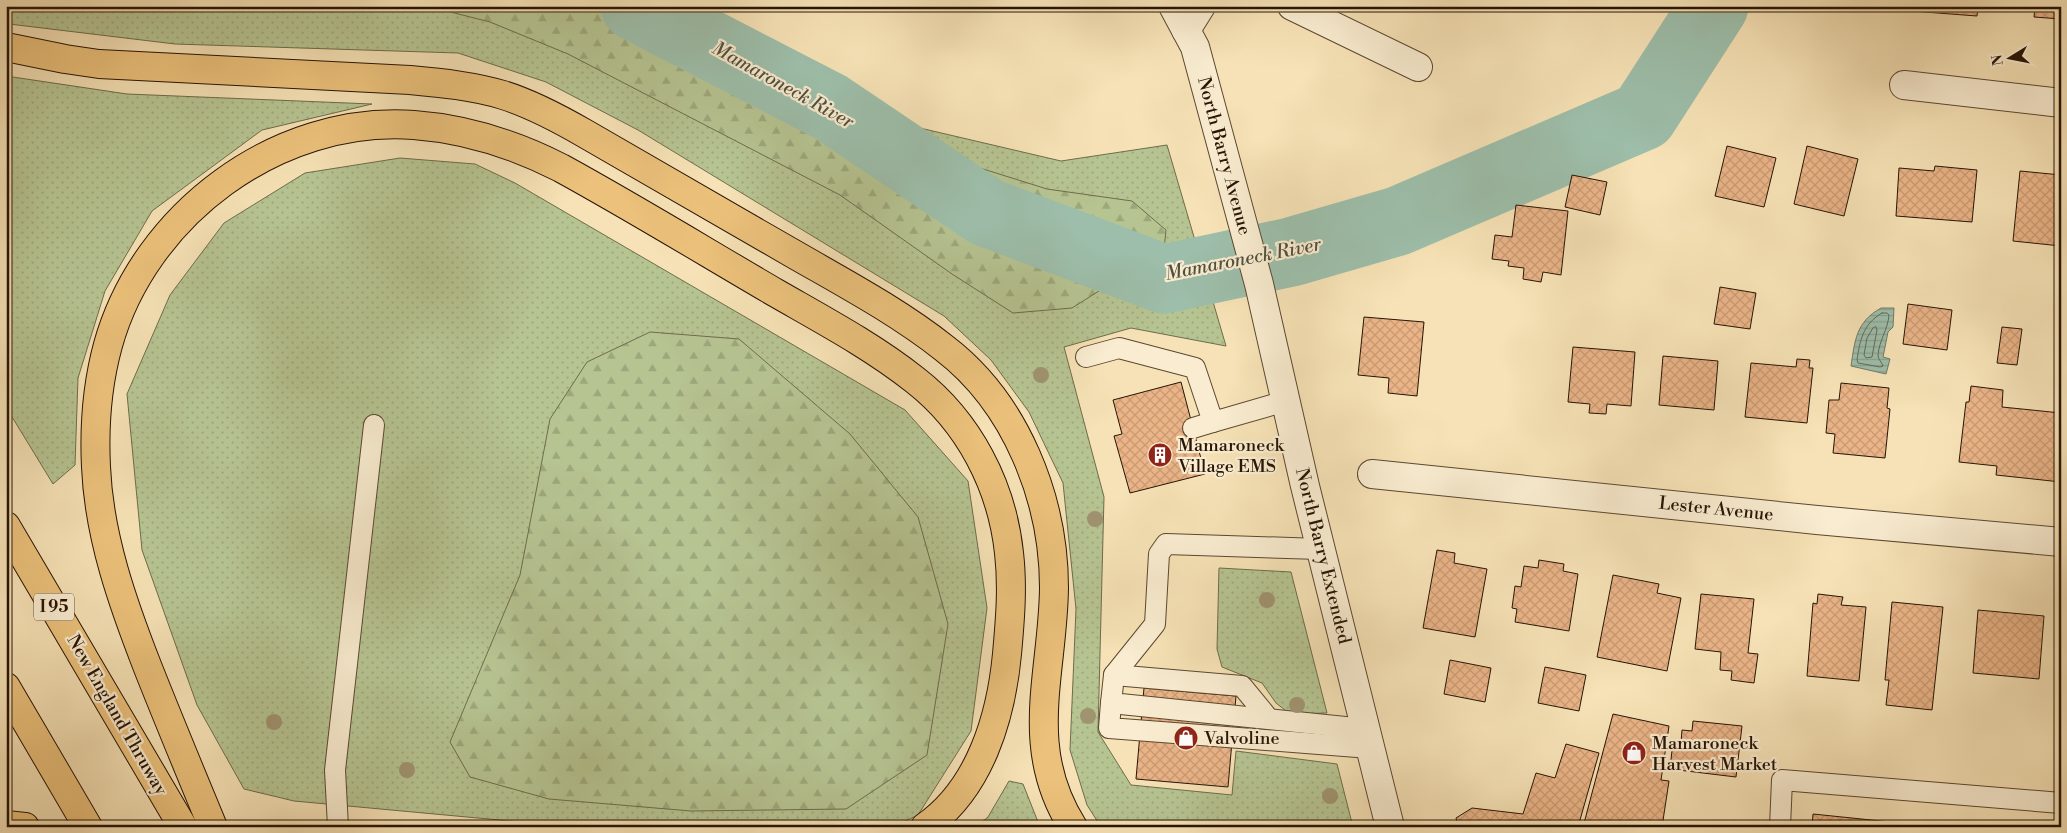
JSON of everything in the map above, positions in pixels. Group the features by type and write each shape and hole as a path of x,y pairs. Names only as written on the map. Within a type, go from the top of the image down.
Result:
{"main road":[{"path":"6,48 99,64 410,80 458,85 503,96 544,111 584,132 874,300 946,349 974,375 998,405 1017,438 1029,465 1046,514 1052,550 1054,589 1043,708 1046,763 1060,806 1073,827"},
{"path":"213,827 126,609 112,564 101,518 96,470 95,425 99,383 108,344 123,306 142,269 166,234 195,205 226,180 259,159 295,143 333,132 372,126 411,125 452,129 491,138 529,152 562,168 854,338 917,381 942,404 961,428 979,456 994,487 1004,520 1010,553 1010,626 1000,699 978,766 959,795 935,820 925,827"},
{"name":"New England Thruway","path":"6,526 183,827"},
{"path":"6,687 88,827"},
{"path":"6,825 25,827"}],"street":[{"name":"North Barry Avenue","path":"1173,6 1195,47 1259,284"},
{"path":"1186,30 1201,6"},
{"path":"1292,6 1418,66"},
{"path":"1904,85 2061,103"},
{"name":"North Barry Extended","path":"1259,284 1320,548 1390,827"},
{"name":"Lester Avenue","path":"1372,474 1817,520 2061,542"}],"lane":[{"path":"1086,357 1119,348 1195,368 1213,422"},
{"path":"1193,428 1286,401"},
{"path":"338,827 335,770 374,425"},
{"path":"1320,548 1166,544 1159,554 1155,624 1114,675 1109,728 1368,738"},
{"path":"1114,675 1242,686 1269,719"},
{"path":"1112,703 1269,719 1368,738"},
{"path":"1780,827 1782,780 2061,803"}],"green space":[{"path":"6,6 658,6 890,121 1061,161 1167,145 1226,346 1131,328 1064,347 1104,497 1098,732 1131,785 1232,795 1236,751 1337,764 1353,827 1101,827 1087,805 1070,750 1076,609 1063,483 1029,412 991,360 944,316 638,130 546,82 458,53 175,44 9,24 6,23"},
{"path":"427,6 629,6 964,163 1047,189 1132,201 1166,230 1164,250 1072,308 1013,313 952,274 840,195 568,54 490,22"},
{"path":"6,76 127,94 372,104 262,130 152,211 105,291 78,378 75,465 53,484 6,407"},
{"path":"400,158 475,164 515,183 905,410 968,481 987,608 971,731 918,815 893,827 575,827 294,801 244,789 197,705 142,550 127,394 170,295 224,223 305,173"},
{"path":"650,332 739,339 850,434 918,517 948,624 927,755 846,809 691,811 549,799 470,777 450,742 520,575 550,419 587,362"},
{"path":"1219,568 1291,572 1327,713 1290,714 1276,703 1262,683 1222,667 1217,649"},
{"path":"1009,781 1023,784 1040,827 976,827 988,817"}],"water":[{"path":"1881,308 1894,308 1893,327 1888,332 1883,357 1890,359 1886,374 1851,366 1858,332 1866,319"}],"building":[{"path":"1911,6 1978,6 1977,16 1911,11"},
{"path":"2035,6 2061,6 2061,19 2034,17"},
{"path":"1727,146 1776,158 1764,207 1715,196"},
{"path":"1807,146 1858,159 1844,216 1794,204"},
{"path":"1935,166 1977,170 1972,222 1896,216 1899,168 1934,171"},
{"path":"2020,171 2061,175 2061,246 2013,241"},
{"path":"1572,175 1607,182 1600,215 1565,207"},
{"path":"1516,205 1568,211 1561,275 1543,272 1541,282 1523,279 1524,268 1508,266 1509,261 1492,259 1495,235 1512,237"},
{"path":"1720,287 1756,293 1750,329 1714,324"},
{"path":"1908,304 1952,310 1947,350 1903,344"},
{"path":"1364,317 1424,322 1417,396 1388,393 1389,378 1358,375"},
{"path":"2002,327 2022,329 2017,365 1997,363"},
{"path":"1573,347 1635,352 1631,406 1607,404 1606,414 1589,413 1590,404 1568,402"},
{"path":"1663,356 1718,361 1714,410 1659,405"},
{"path":"1797,359 1810,360 1809,368 1813,368 1807,423 1745,417 1751,363 1796,367"},
{"name":"Mamaroneck Village EMS","path":"1181,382 1205,474 1130,493 1114,436 1122,434 1113,400"},
{"path":"1841,383 1889,388 1887,408 1890,409 1885,458 1833,453 1835,434 1826,433 1829,400 1839,400"},
{"path":"1971,386 2003,390 2002,407 2061,413 2061,482 1996,475 1997,466 1959,462 1966,402 1969,402"},
{"path":"1437,550 1455,553 1454,563 1487,569 1475,637 1423,628"},
{"path":"1539,560 1564,564 1563,571 1578,574 1569,631 1515,622 1517,609 1512,608 1515,586 1521,587 1524,566 1538,568"},
{"path":"1613,575 1659,584 1657,593 1681,598 1667,671 1597,657"},
{"path":"1701,594 1754,599 1748,653 1758,654 1754,683 1731,680 1732,671 1720,670 1721,652 1695,649"},
{"path":"1818,594 1843,597 1841,605 1866,607 1859,681 1807,676 1813,603 1817,604"},
{"path":"1892,602 1943,607 1932,710 1886,705 1889,680 1885,680"},
{"path":"1978,610 2044,616 2039,679 1973,673"},
{"path":"1450,660 1491,668 1485,702 1444,694"},
{"path":"1545,667 1586,675 1579,711 1538,703"},
{"name":"Valvoline","path":"1144,688 1236,696 1228,787 1136,779"},
{"name":"Mamaroneck Harvest Market","path":"1613,714 1669,726 1661,780 1669,781 1662,827 1583,827"},
{"path":"1693,721 1742,726 1736,777 1670,769 1673,741 1681,742 1682,730 1692,731"},
{"path":"1566,744 1599,753 1578,827 1458,827 1456,818 1472,808 1523,814 1536,773 1555,778"},
{"path":"1813,814 1939,827 1812,827"}],"waterway":[{"name":"Mamaroneck River","path":"635,6 830,107 986,212 1164,279 1291,252 1398,221 1643,116 1714,6"}],"place":[{"name":"Mamaroneck Village EMS","path":"1160,455"},
{"name":"Valvoline","path":"1186,738"},
{"name":"Mamaroneck Harvest Market","path":"1634,753"}]}
